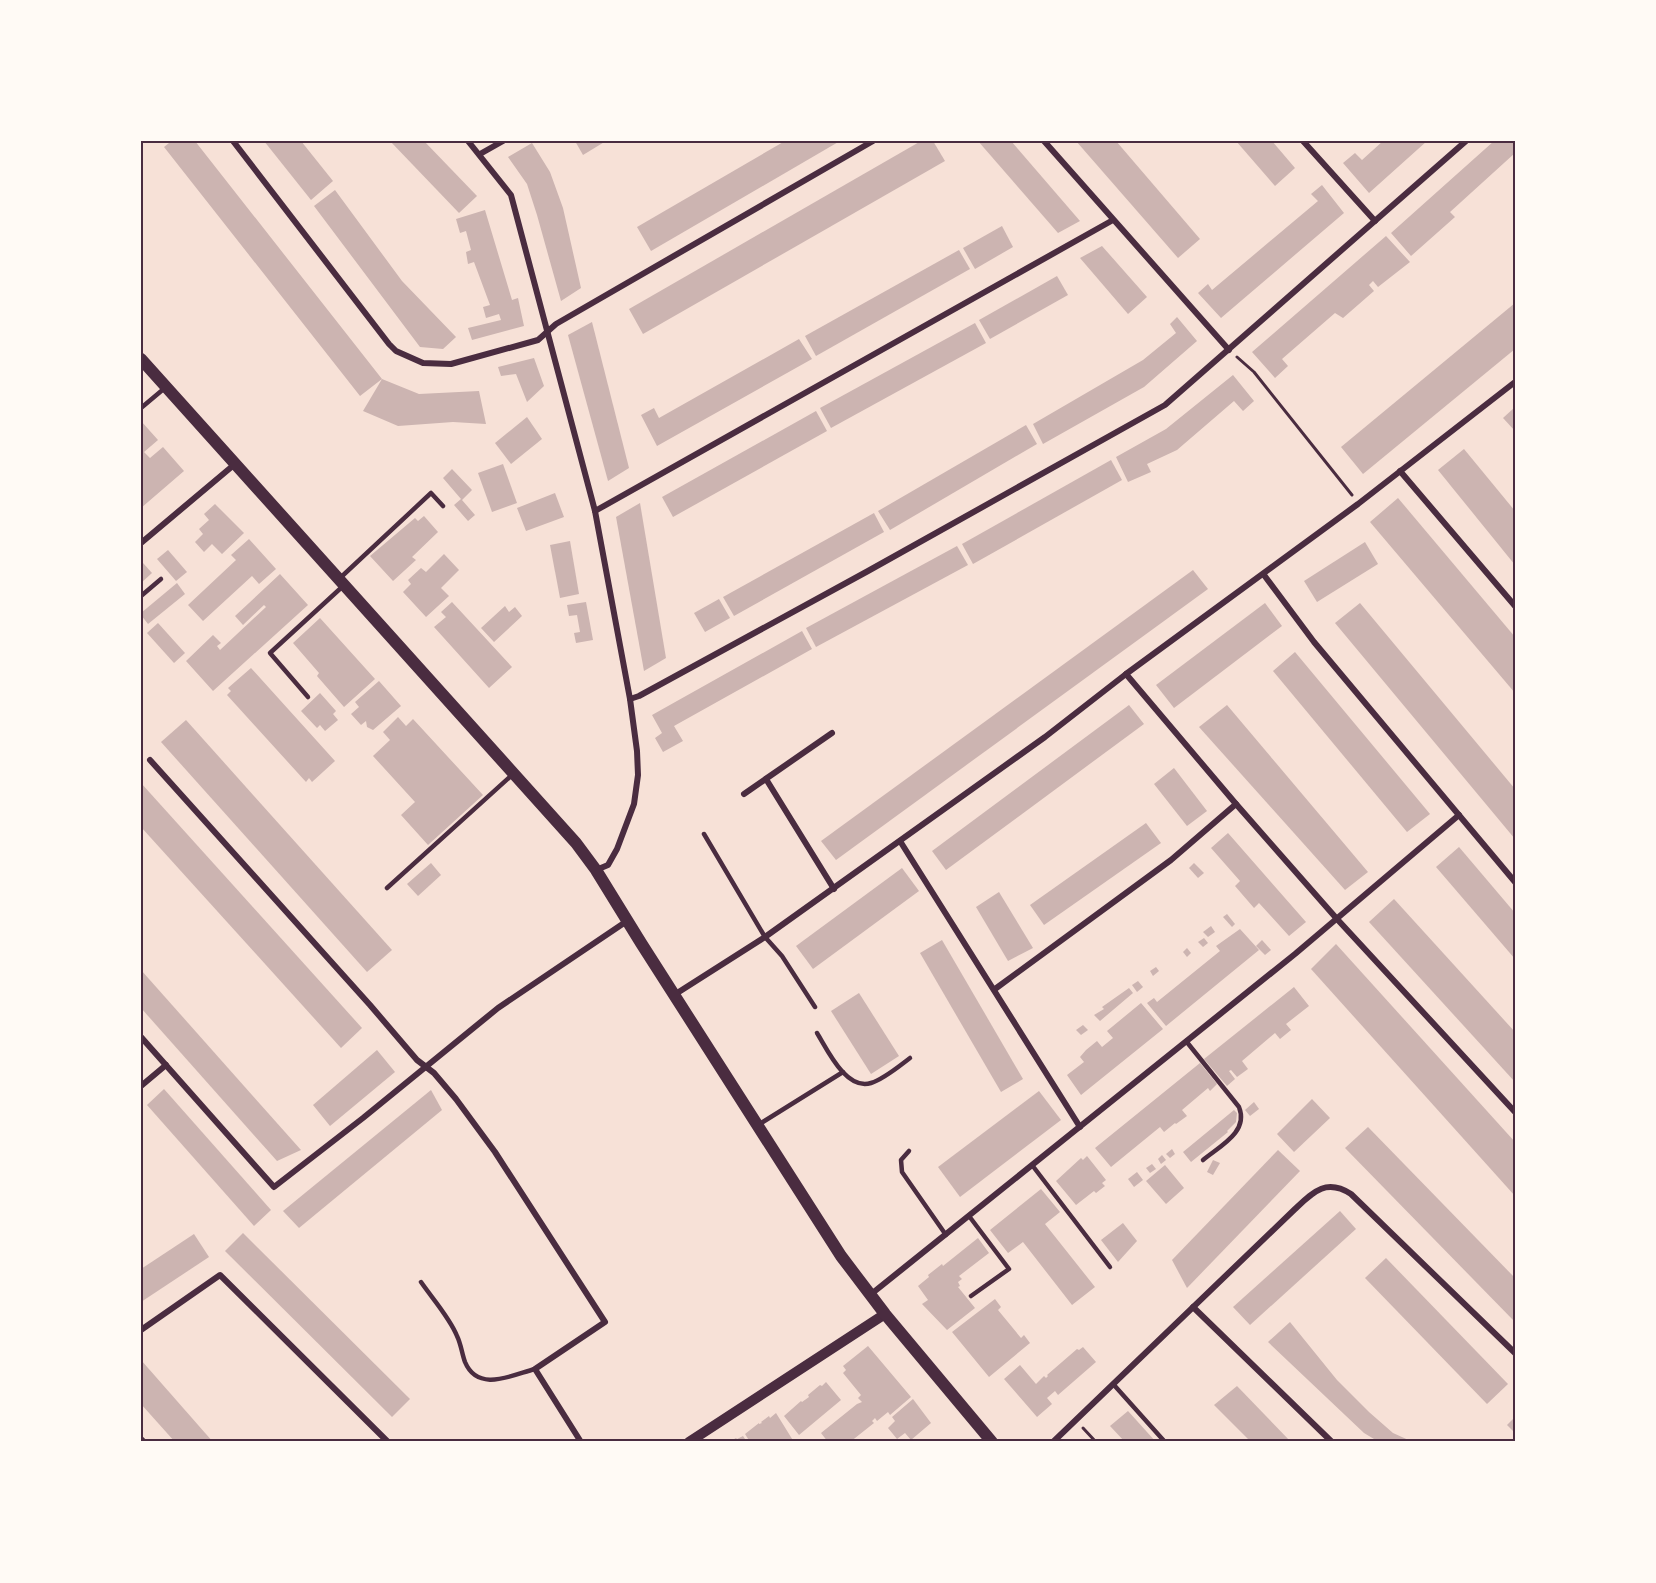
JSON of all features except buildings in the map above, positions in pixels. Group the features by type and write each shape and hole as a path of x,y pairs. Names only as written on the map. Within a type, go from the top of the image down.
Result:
{"main road":[{"path":"141,359 576,843 596,870 841,1256 885,1314 992,1442"}],"street":[{"path":"233,141 396,351 423,363 451,364 538,340 556,324 873,141"},
{"path":"468,141 511,195 595,511 630,699 638,775 634,804 617,849 608,865 596,870"},
{"path":"480,154 503,141"},
{"path":"1044,141 1229,350"},
{"path":"1303,141 1375,221"},
{"path":"630,699 816,600 1151,414 1174,398 1466,141"},
{"path":"595,511 1113,220"},
{"path":"674,995 765,937 834,889 1045,736 1126,674 1264,575 1515,382"},
{"path":"141,543 235,464"},
{"path":"1400,471 1515,606"},
{"path":"1264,575 1314,642 1515,882"},
{"path":"1126,674 1337,919 1515,1112"},
{"path":"744,794 832,733"},
{"path":"150,760 363,996 417,1060 427,1066 477,1127 605,1322 535,1369 581,1442"},
{"path":"766,779 834,889"},
{"path":"995,989 1171,860 1236,804"},
{"path":"870,1294 1337,919 1459,815"},
{"path":"900,841 1080,1127"},
{"path":"141,1037 274,1187 498,1008 627,921"},
{"path":"141,1086 166,1065"},
{"path":"1053,1442 1314,1191 1321,1188 1343,1188 1351,1194 1515,1353"},
{"path":"141,1330 220,1275 388,1442"},
{"path":"1193,1307 1332,1442"},
{"path":"689,1442 885,1314"}],"lane":[{"path":"141,408 166,387"},
{"path":"308,697 270,653 431,492 443,506"},
{"path":"141,596 161,579"},
{"path":"387,888 514,773"},
{"path":"704,834 765,937 782,956 815,1007"},
{"path":"817,1033 843,1072 853,1082 866,1084 878,1080 910,1058"},
{"path":"1186,1041 1239,1107 1242,1115 1238,1130 1203,1160"},
{"path":"757,1125 843,1072"},
{"path":"909,1151 901,1160 902,1172 946,1235"},
{"path":"1032,1165 1110,1268"},
{"path":"969,1216 1009,1269 971,1296"},
{"path":"422,1282 457,1334 466,1365 475,1376 498,1381 535,1369"},
{"path":"1114,1385 1165,1442"}],"path":[{"path":"1229,350 1254,372 1358,504"},
{"path":"1076,1421 1096,1442"}]}
